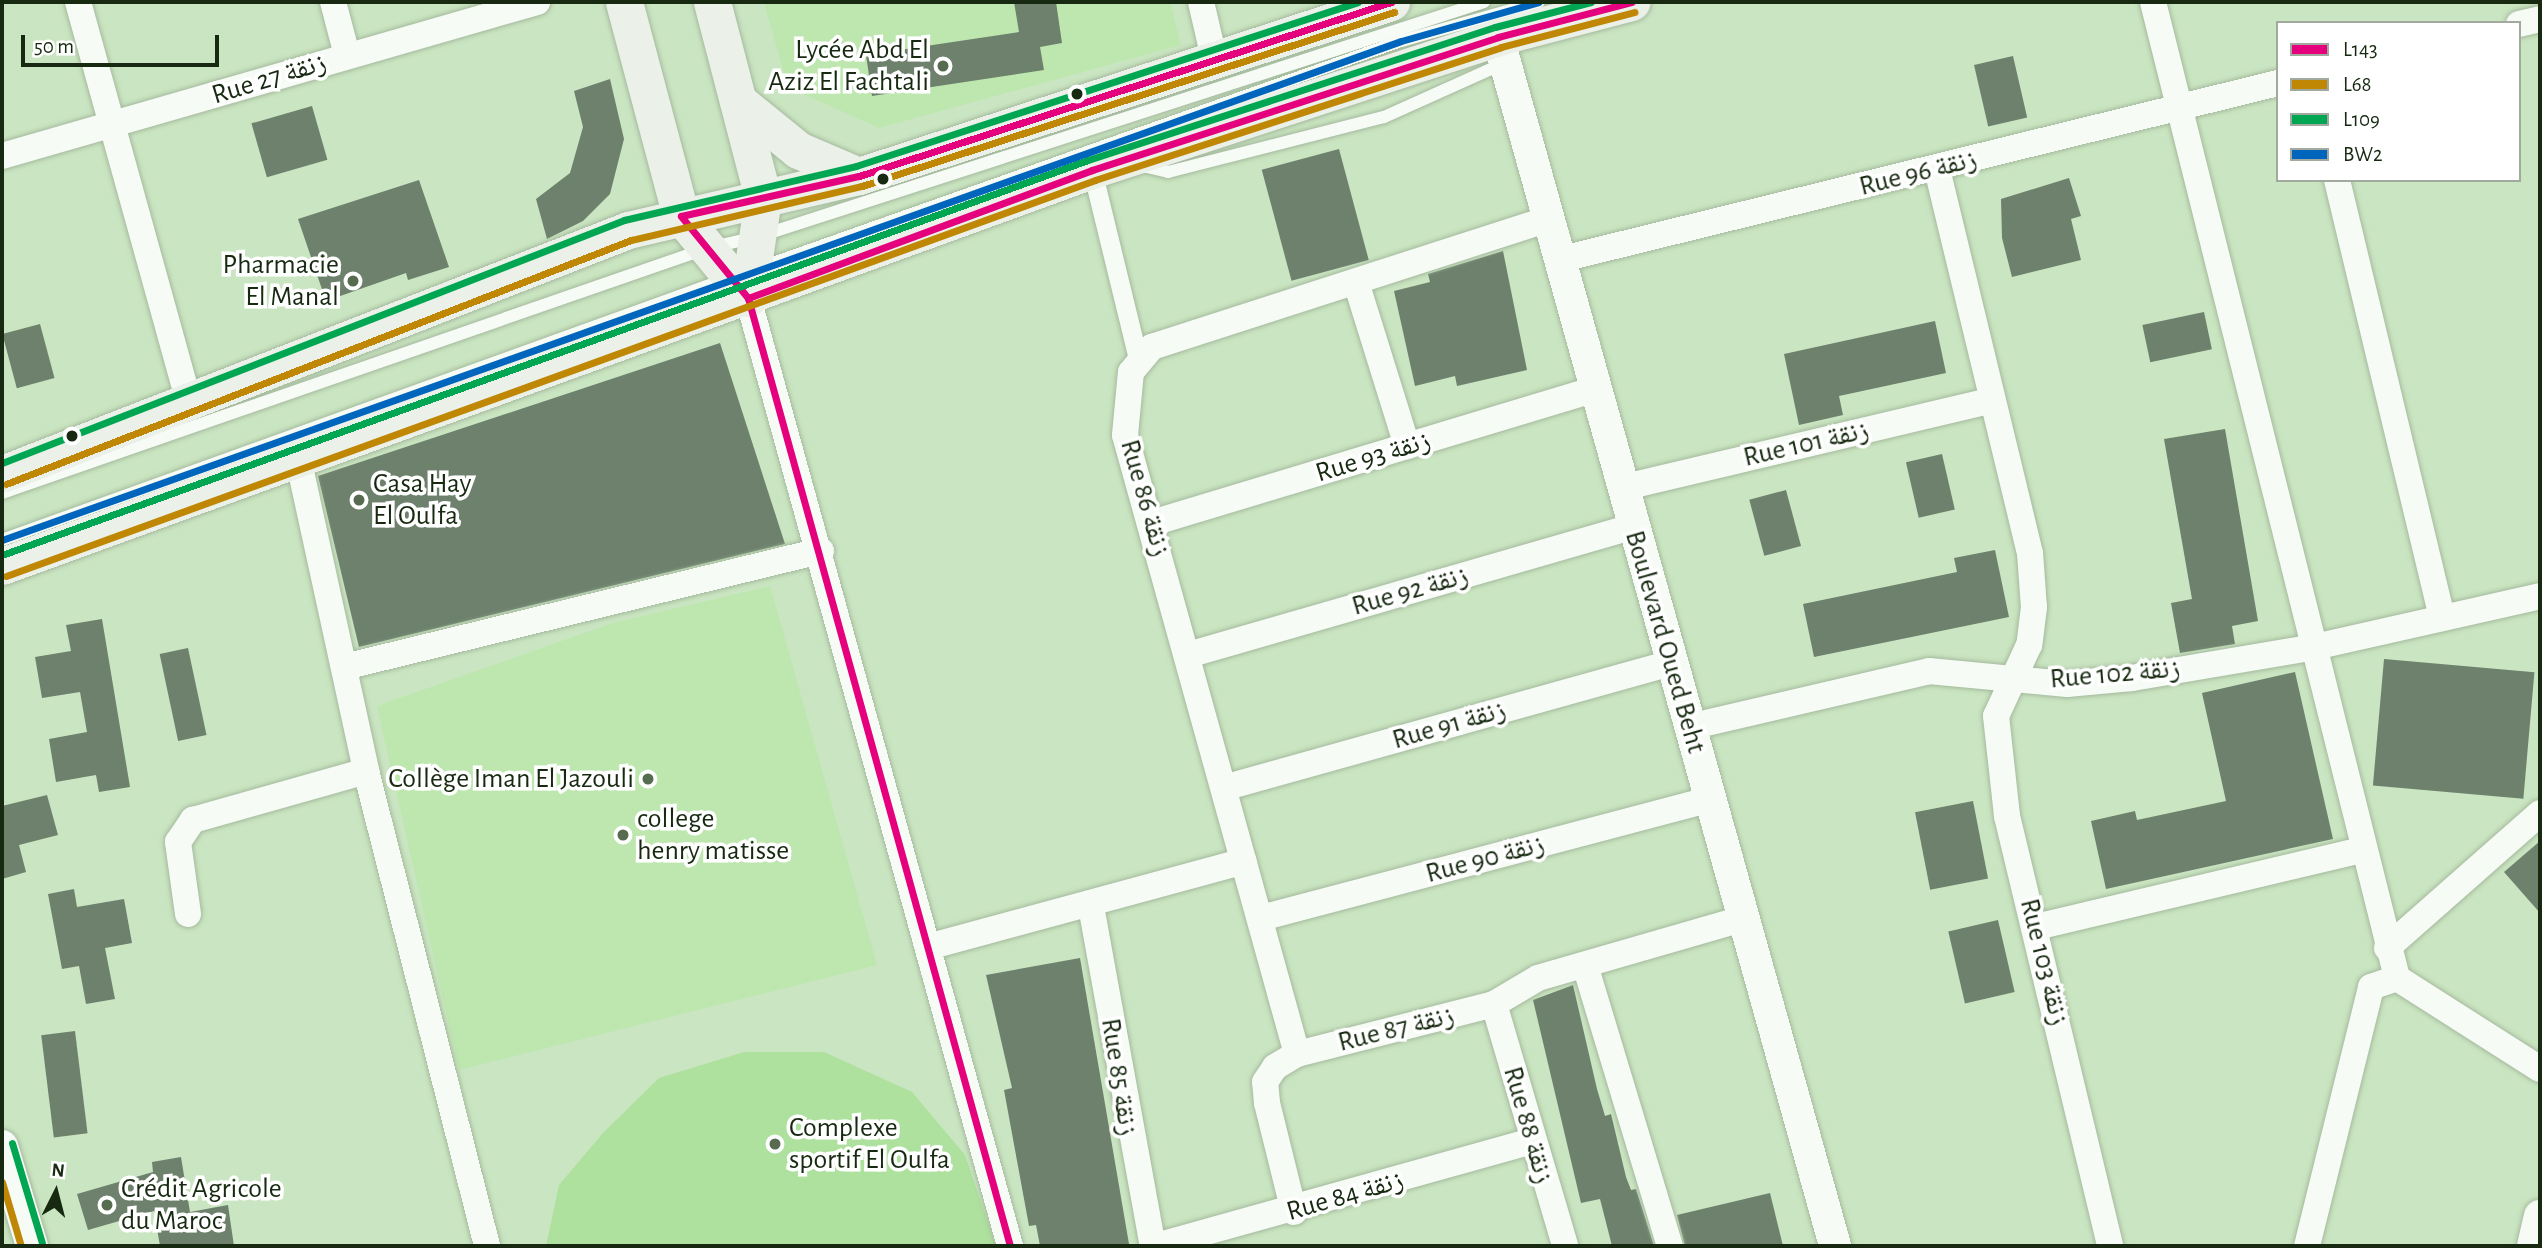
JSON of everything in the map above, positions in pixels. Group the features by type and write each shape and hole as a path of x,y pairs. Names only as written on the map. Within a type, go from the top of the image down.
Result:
{"main road":[{"path":"624,2 681,216 708,248 747,270"},
{"path":"712,2 763,198 747,270"},
{"path":"2,474 628,230 859,176 1391,2"},
{"path":"2,566 298,458 747,270 1501,50 1631,2"},
{"path":"738,101 798,150 859,176"}],"street":[{"path":"78,2 189,401"},
{"path":"333,2 347,55"},
{"name":"Rue 27 زنقة","path":"2,156 537,2"},
{"path":"1201,2 1214,58"},
{"path":"2153,2 2181,105 2311,648 2387,948 2397,978 2540,1069"},
{"path":"2521,24 2540,19"},
{"name":"Boulevard Oued Beht","path":"1501,50 1593,390 1835,1246"},
{"name":"Rue 96 زنقة","path":"1558,260 1937,169 2181,105 2276,83"},
{"name":"Rue 103 زنقة","path":"1937,169 2030,554 2034,607 2029,645 2010,679 1996,716 1996,739 2007,816 2036,927 2110,1246"},
{"path":"1092,170 1138,359 1152,347 1546,220"},
{"path":"2337,182 2442,616"},
{"path":"747,270 1010,1246"},
{"path":"1356,282 1407,446"},
{"name":"Rue 86 زنقة","path":"1138,359 1126,394 1125,435 1227,787 1244,861 1297,1054"},
{"name":"Rue 93 زنقة","path":"1152,523 1593,390"},
{"name":"Rue 101 زنقة","path":"1621,488 1992,400"},
{"path":"298,458 366,771 487,1246"},
{"name":"Rue 92 زنقة","path":"1188,655 1632,527"},
{"path":"344,667 821,551"},
{"name":"Rue 102 زنقة","path":"1689,727 1929,671 2067,684 2132,678 2311,648 2442,616 2540,596"},
{"name":"Rue 91 زنقة","path":"1227,787 1671,663"},
{"path":"188,914 178,842 193,820 366,771"},
{"name":"Rue 90 زنقة","path":"1261,918 1709,800"},
{"path":"2387,948 2540,813"},
{"path":"2036,927 2362,850"},
{"path":"928,947 1091,906 1244,861"},
{"name":"Rue 85 زنقة","path":"1091,906 1155,1246"},
{"name":"Rue 87 زنقة","path":"1297,1054 1494,1004 1538,978 1742,919"},
{"path":"1585,965 1670,1246"},
{"path":"2307,1246 2364,1000 2371,987 2397,978"},
{"name":"Rue 88 زنقة","path":"1494,1004 1532,1141 1565,1246"},
{"path":"1294,1212 1265,1082 1275,1067 1297,1054"},
{"name":"Rue 84 زنقة","path":"1155,1246 1294,1212 1532,1141"},
{"path":"2,1146 32,1246"},
{"path":"2533,1246 2540,1216"}],"lane":[{"path":"2,540 1484,2"},
{"path":"747,270 1401,41 1539,2"},
{"path":"2,493 708,248"}],"shaded area":[{"name":"Lycée Abd El Aziz El Fachtali","path":"764,2 1170,2 1181,45 879,128 788,87"},
{"name":"college henry matisse","path":"770,586 877,965 459,1070 377,706 613,623"},
{"name":"Complexe sportif El Oulfa","path":"744,1052 824,1052 912,1092 965,1155 996,1246 546,1246 559,1185 603,1133 659,1078"}],"building":[{"path":"1014,2 1056,2 1062,43 1040,47 1044,70 872,96 866,55 1019,32"},
{"path":"2013,56 2027,117 1988,126 1974,65"},
{"path":"610,79 624,139 610,194 583,221 547,239 536,199 570,173 583,127 574,91"},
{"path":"312,106 327,160 267,177 251,123"},
{"path":"1339,149 1369,260 1291,281 1262,170"},
{"path":"2069,178 2081,216 2071,219 2081,260 2012,277 2002,238 2001,199"},
{"path":"419,180 449,267 408,280 406,273 326,301 298,219"},
{"path":"1503,251 1527,370 1457,386 1455,376 1415,386 1394,291 1430,282 1428,274"},
{"path":"2204,312 2212,349 2150,362 2142,325"},
{"path":"1935,321 1946,373 1839,396 1843,415 1799,425 1784,354"},
{"path":"40,324 54,378 17,388 2,334"},
{"path":"720,343 785,544 359,647 318,476"},
{"path":"2225,429 2258,621 2232,626 2235,644 2180,653 2171,603 2192,599 2164,439"},
{"path":"1942,454 1955,510 1919,518 1906,462"},
{"path":"1786,490 1801,546 1764,556 1749,500"},
{"path":"1995,550 2009,617 1814,657 1803,604 1957,572 1954,558"},
{"path":"102,619 130,787 99,792 96,775 56,782 49,739 87,732 80,692 42,698 35,657 71,651 66,625"},
{"path":"188,648 207,735 178,741 160,654"},
{"path":"2384,659 2534,672 2523,799 2373,786"},
{"path":"2295,672 2333,839 2106,889 2091,821 2135,811 2137,820 2226,801 2202,693"},
{"path":"47,795 58,835 19,845 26,872 2,879 2,806"},
{"path":"1973,801 1988,879 1930,890 1915,812"},
{"path":"2540,841 2540,913 2504,872"},
{"path":"74,889 77,907 124,899 132,943 105,948 115,999 86,1004 79,966 62,969 48,894"},
{"path":"1998,920 2015,992 1965,1004 1948,931"},
{"path":"1080,958 1129,1244 1040,1246 1036,1225 1029,1226 1004,1090 1012,1088 986,975"},
{"path":"1573,985 1605,1116 1611,1114 1626,1177 1631,1190 1636,1189 1654,1246 1612,1246 1600,1199 1581,1203 1533,1000"},
{"path":"75,1031 88,1133 54,1137 41,1035"},
{"path":"181,1157 190,1212 228,1205 234,1246 160,1246 154,1211 88,1230 77,1194 153,1172 152,1162"},
{"path":"1770,1193 1783,1246 1685,1246 1677,1215"}],"transit line":[{"name":"L109","path":"2,463 624,220 856,166 1358,2"},
{"name":"L143","path":"1010,1246 748,298 681,216 859,176 1391,2"},
{"name":"BW2","path":"2,540 1401,41 1539,2"},
{"name":"L109","path":"2,555 1088,160 1495,27 1591,2"},
{"name":"L143","path":"748,298 1092,170 1498,37 1631,2"},
{"name":"L68","path":"6,484 631,240 862,186 1394,12"},
{"name":"L68","path":"6,576 1095,180 1501,47 1634,12"},
{"name":"L109","path":"12,1143 42,1243"},
{"name":"L68","path":"2,1182 21,1246"}],"place":[{"name":"Lycée Abd El Aziz El Fachtali","path":"943,66"},
{"name":"Pharmacie El Manal","path":"353,281"},
{"name":"Casa Hay El Oulfa","path":"359,500"},
{"name":"Collège Iman El Jazouli","path":"648,779"},
{"name":"college henry matisse","path":"623,835"},
{"name":"Complexe sportif El Oulfa","path":"775,1144"},
{"name":"Crédit Agricole du Maroc","path":"107,1205"}]}
